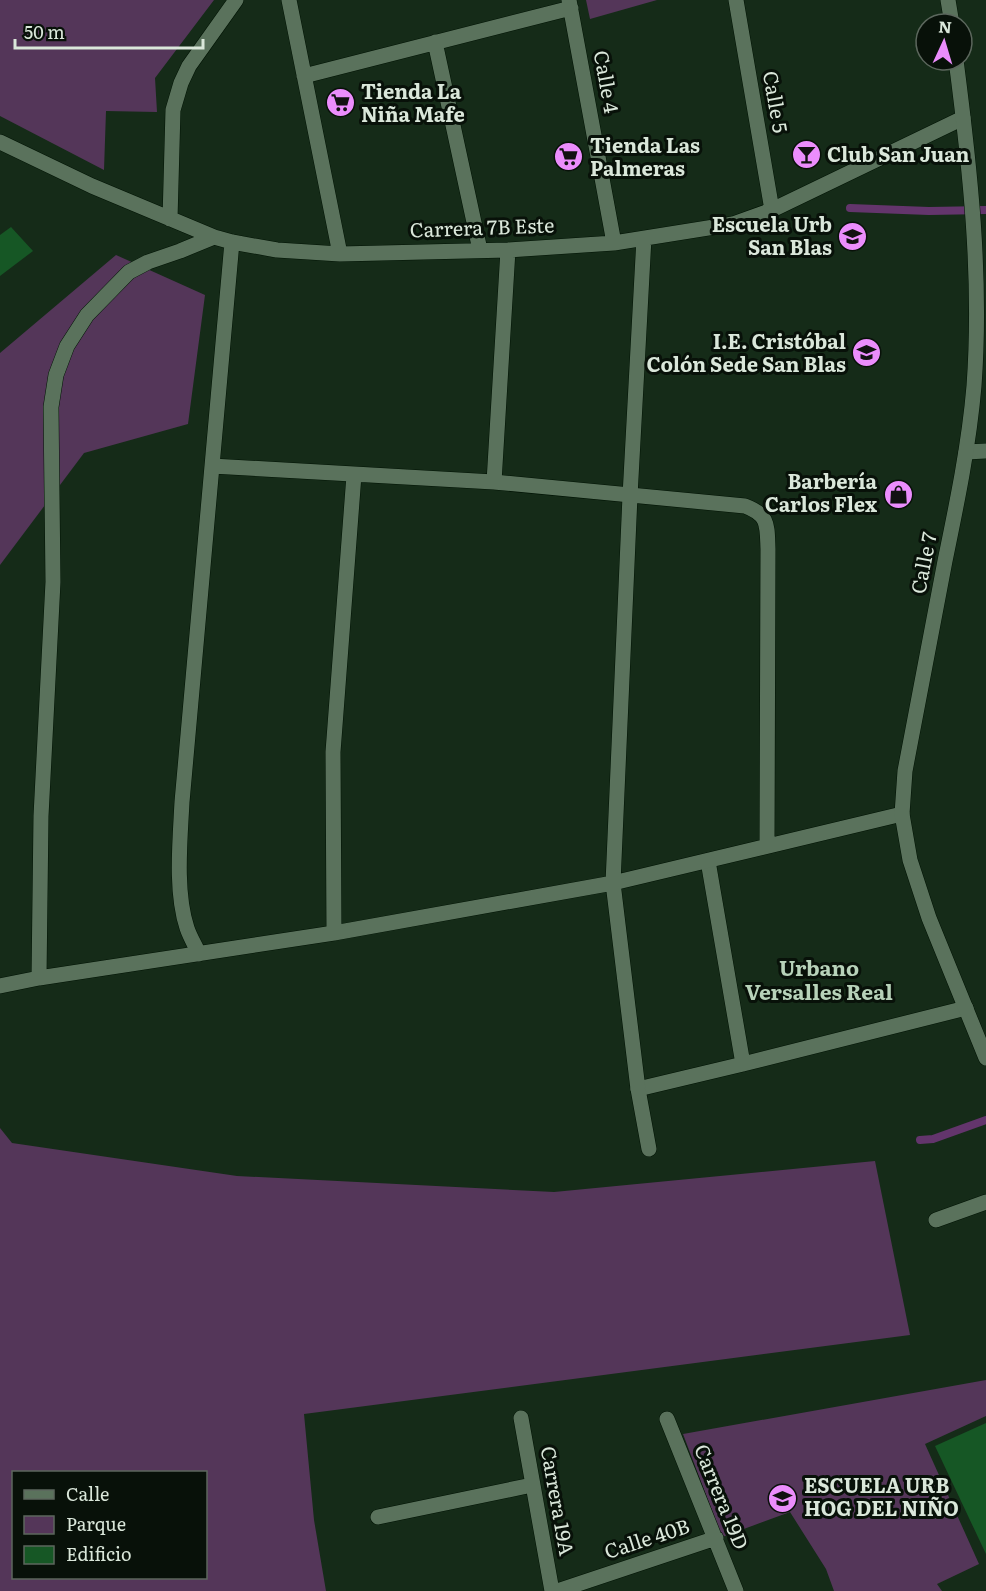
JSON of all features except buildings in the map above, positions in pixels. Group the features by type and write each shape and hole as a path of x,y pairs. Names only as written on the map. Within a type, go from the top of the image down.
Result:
{"street":[{"path":"170,219 173,110 181,82 189,66 236,0"},
{"path":"289,0 340,254"},
{"name":"Calle 5","path":"736,0 772,210"},
{"path":"304,76 570,4"},
{"name":"Calle 4","path":"570,4 614,243"},
{"path":"435,42 480,250"},
{"name":"Calle 7","path":"957,72 974,220 976,326 974,385 966,452 905,771 902,814 910,860 929,918 986,1058"},
{"name":"Carrera 7B Este","path":"0,142 92,186 214,237 232,242 277,250 340,254 507,250 614,243 734,224 772,210 963,118"},
{"path":"39,978 41,816 53,582 51,407 56,375 67,346 87,315 129,272 148,262 214,237"},
{"path":"644,238 613,883 638,1089 648,1149"},
{"path":"199,954 187,927 181,901 182,802 232,242"},
{"path":"494,482 507,250"},
{"path":"966,452 986,451"},
{"path":"212,466 494,482 745,506 757,511 764,518 768,534 766,845"},
{"path":"334,933 333,752 354,475"},
{"path":"0,986 334,933 613,883 902,814"},
{"path":"708,861 742,1064"},
{"path":"638,1089 966,1008"},
{"path":"936,1220 986,1202"},
{"name":"Carrera 19A","path":"521,1418 554,1591"},
{"name":"Carrera 19D","path":"667,1419 736,1591"},
{"path":"378,1517 532,1485"},
{"name":"Calle 40B","path":"554,1591 716,1538"}],"green space":[{"path":"0,0 214,0 155,78 157,112 106,111 104,170 0,116"},
{"path":"586,0 657,0 590,19"},
{"path":"116,255 205,295 188,424 84,453 0,565 0,353"},
{"path":"0,1128 12,1143 237,1176 554,1192 875,1161 910,1335 304,1414 314,1520 326,1591 0,1591"},
{"path":"986,1380 986,1416 925,1444 979,1564 937,1584 942,1591 834,1591 826,1569 790,1512 722,1537 683,1434"}],"waterway":[{"path":"850,208 929,211 986,210"},
{"path":"920,1140 933,1139 986,1120"}],"place":[{"name":"Tienda La Niña Mafe","path":"340,103"},
{"name":"Club San Juan","path":"806,155"},
{"name":"Tienda Las Palmeras","path":"569,157"},
{"name":"Escuela Urb San Blas","path":"853,236"},
{"name":"I.E. Cristóbal Colón Sede San Blas","path":"867,353"},
{"name":"Barbería Carlos Flex","path":"898,494"},
{"name":"ESCUELA URB HOG DEL NIÑO","path":"783,1498"}],"district":[{"name":"Urbano Versalles Real","path":"819,981"}]}
